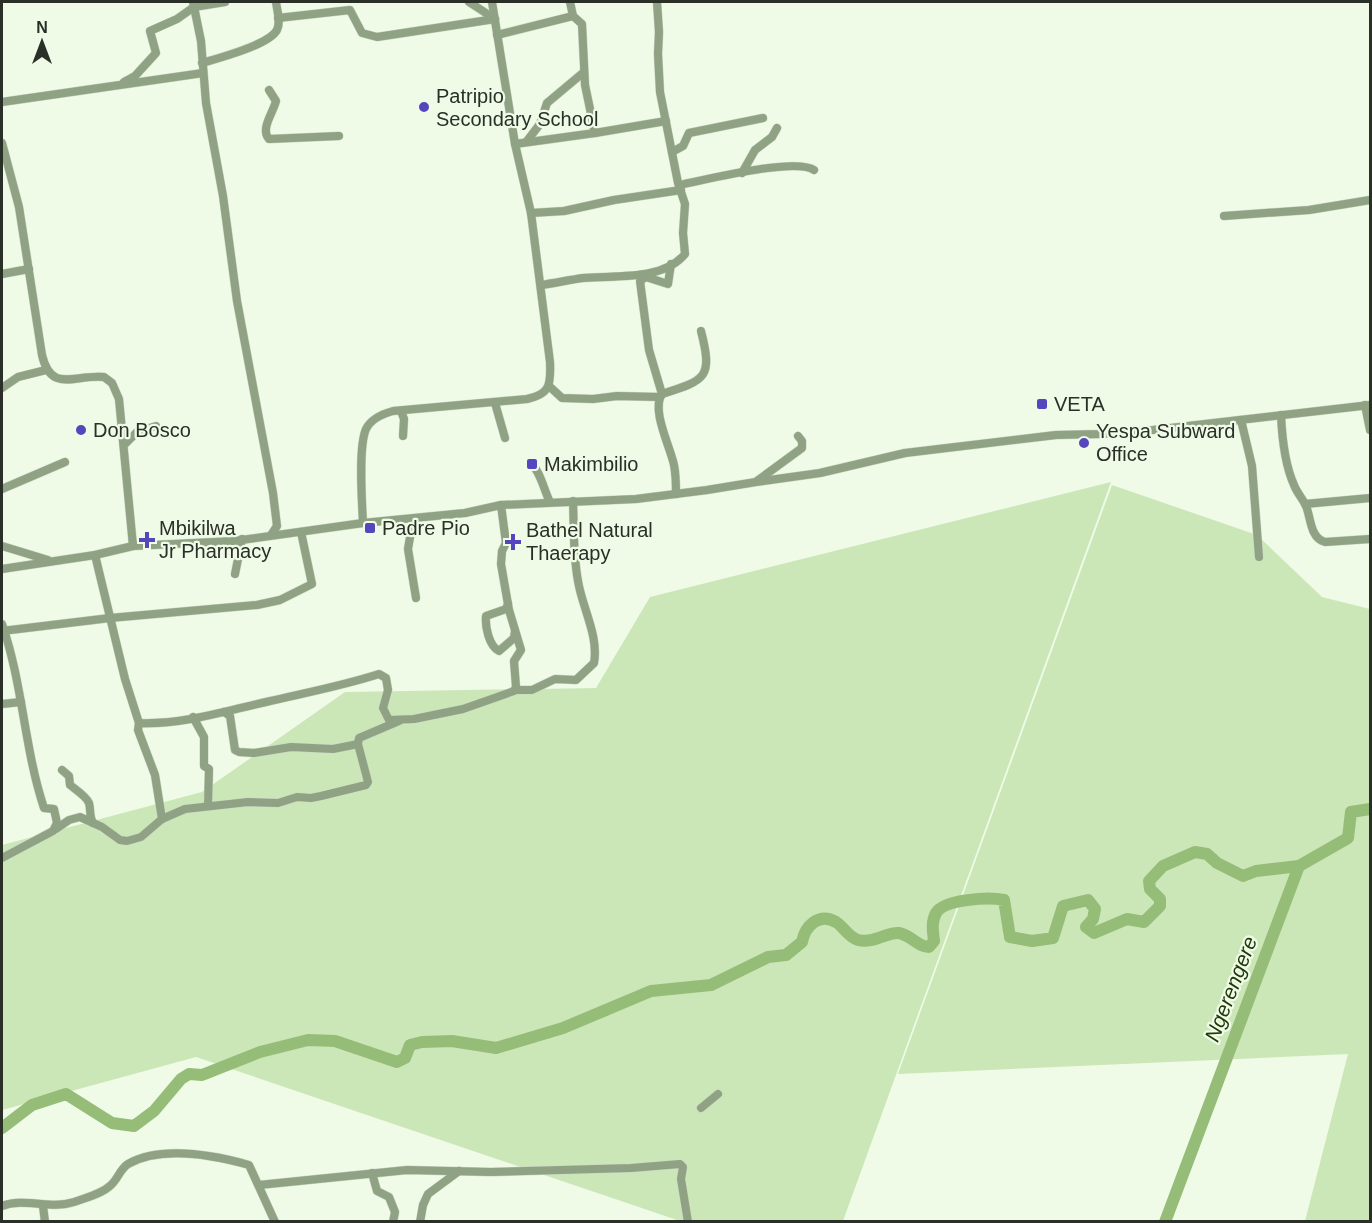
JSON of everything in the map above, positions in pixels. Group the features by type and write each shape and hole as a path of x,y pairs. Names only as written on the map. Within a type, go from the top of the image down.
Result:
{"street":[{"path":"119,85 135,75 156,53 150,31 177,20 194,4 225,2"},
{"path":"202,63 269,38 277,30 276,2"},
{"path":"469,2 495,19"},
{"path":"363,523 362,469 365,431 377,418 386,413 401,411 534,398 543,394 549,386 550,362 531,213 515,144 492,2"},
{"path":"570,2 573,16 582,24 584,72 595,133"},
{"path":"541,285 583,278 655,272 669,267 686,254 684,226 686,210 659,87 657,2"},
{"path":"194,4 210,128 223,196 240,320 271,483 277,526 271,535"},
{"path":"278,18 349,6 362,33 377,37 495,19"},
{"path":"496,34 573,16"},
{"path":"528,141 540,124 549,101 573,84 584,72"},
{"path":"2,103 203,73"},
{"path":"269,90 276,101 265,129 265,134 269,139 339,136"},
{"path":"672,152 683,146 689,133 763,118"},
{"path":"515,144 666,120"},
{"path":"742,173 755,150 772,137 777,128"},
{"path":"2,143 19,207 46,370 56,379 104,377 112,383 119,399 133,546"},
{"path":"531,213 564,211 680,188 769,167 808,165 814,170"},
{"path":"1224,216 1309,210 1371,200"},
{"path":"671,264 668,284 646,278 640,281 649,350 661,396 658,404 660,417 675,469 675,494"},
{"path":"2,274 29,269"},
{"path":"549,386 562,398 661,396 696,383 704,373 707,355 701,331"},
{"path":"2,388 18,377 46,370"},
{"path":"495,403 505,438"},
{"path":"2,569 95,555 133,546 218,542 363,523 465,513 501,505 636,499 820,473 905,453 1056,435 1101,434 1368,405 1371,430"},
{"path":"401,411 404,419 403,436"},
{"path":"1281,415 1293,484 1305,504 1315,535 1320,541 1371,539"},
{"path":"1241,420 1252,466 1259,557"},
{"path":"124,445 137,432 156,426"},
{"path":"756,482 802,448 802,441 798,435"},
{"path":"2,489 65,462"},
{"path":"530,463 538,471 550,502"},
{"path":"1305,504 1371,498"},
{"path":"2,858 78,817 127,841 141,837 162,819 185,809 250,802 278,803 297,797 317,797 366,785 368,782 358,744 361,736 400,721 463,709 515,690 532,690 555,679 577,679 594,663 593,639 578,581 573,501"},
{"path":"501,505 506,543 502,551 501,564 508,610 521,650 514,661 515,690"},
{"path":"413,519 408,549 416,598"},
{"path":"56,829 54,809 44,808 35,778 21,702 2,629 257,605 284,598 312,584 301,532"},
{"path":"235,574 242,539"},
{"path":"2,546 52,561"},
{"path":"95,555 124,679 139,723 138,730 142,744 155,775 162,819"},
{"path":"508,602 506,609 486,616 486,627 495,649 501,651 513,638 515,630"},
{"path":"139,723 165,723 224,712 346,685 382,674 386,678 388,690 383,708 389,720 400,721"},
{"path":"2,704 21,702"},
{"path":"224,712 230,716 231,735 235,750 239,752 254,753 291,747 333,749 358,744"},
{"path":"193,717 204,737 204,766 209,770 208,806"},
{"path":"62,770 69,776 70,785 87,798 93,823"},
{"path":"701,1108 718,1094"},
{"path":"2,1206 21,1202 43,1206 66,1204 111,1185 126,1165 143,1158 168,1154 196,1155 249,1165 275,1221"},
{"path":"259,1185 407,1170 622,1168 680,1164 683,1167 681,1179 688,1221"},
{"path":"420,1221 423,1205 430,1191 459,1171"},
{"path":"372,1173 377,1191 389,1197 395,1212 393,1221"},
{"path":"43,1206 45,1221"}],"green space":[{"path":"1111,482 843,1221 680,1221 196,1057 2,1110 2,845 202,792 345,692 596,688 650,597"},
{"path":"1112,485 1257,535 1322,597 1370,609 1370,1221 1305,1221 1348,1054 898,1074"}],"waterway":[{"name":"Ngerengere","path":"1165,1222 1299,866 1348,838 1351,812 1370,809"},
{"path":"2,1128 32,1105 66,1094 112,1123 134,1126 154,1111 181,1079 189,1074 202,1075 260,1052 308,1040 335,1041 397,1062 405,1058 410,1045 422,1042 452,1041 496,1048 563,1028 651,991 711,985 768,957 786,955 802,942 806,931 819,920 830,919 836,922 851,937 858,940 864,941 899,933 929,947 934,941 934,916 941,908 967,900 997,899 1004,900 1010,937 1032,941 1053,938 1063,906 1088,900 1095,909 1093,919 1086,927 1094,933 1127,919 1144,922 1160,906 1160,899 1150,889 1149,881 1163,866 1195,852 1207,854 1217,863 1243,876 1256,871 1299,866"}],"place":[{"name":"Patripio Secondary School","path":"424,107"},
{"name":"VETA","path":"1042,404"},
{"name":"Don Bosco","path":"81,430"},
{"name":"Yespa Subward Office","path":"1084,443"},
{"name":"Makimbilio","path":"532,464"},
{"name":"Padre Pio","path":"370,528"},
{"name":"Mbikilwa Jr Pharmacy","path":"147,540"},
{"name":"Bathel Natural Thaerapy","path":"513,542"}]}
